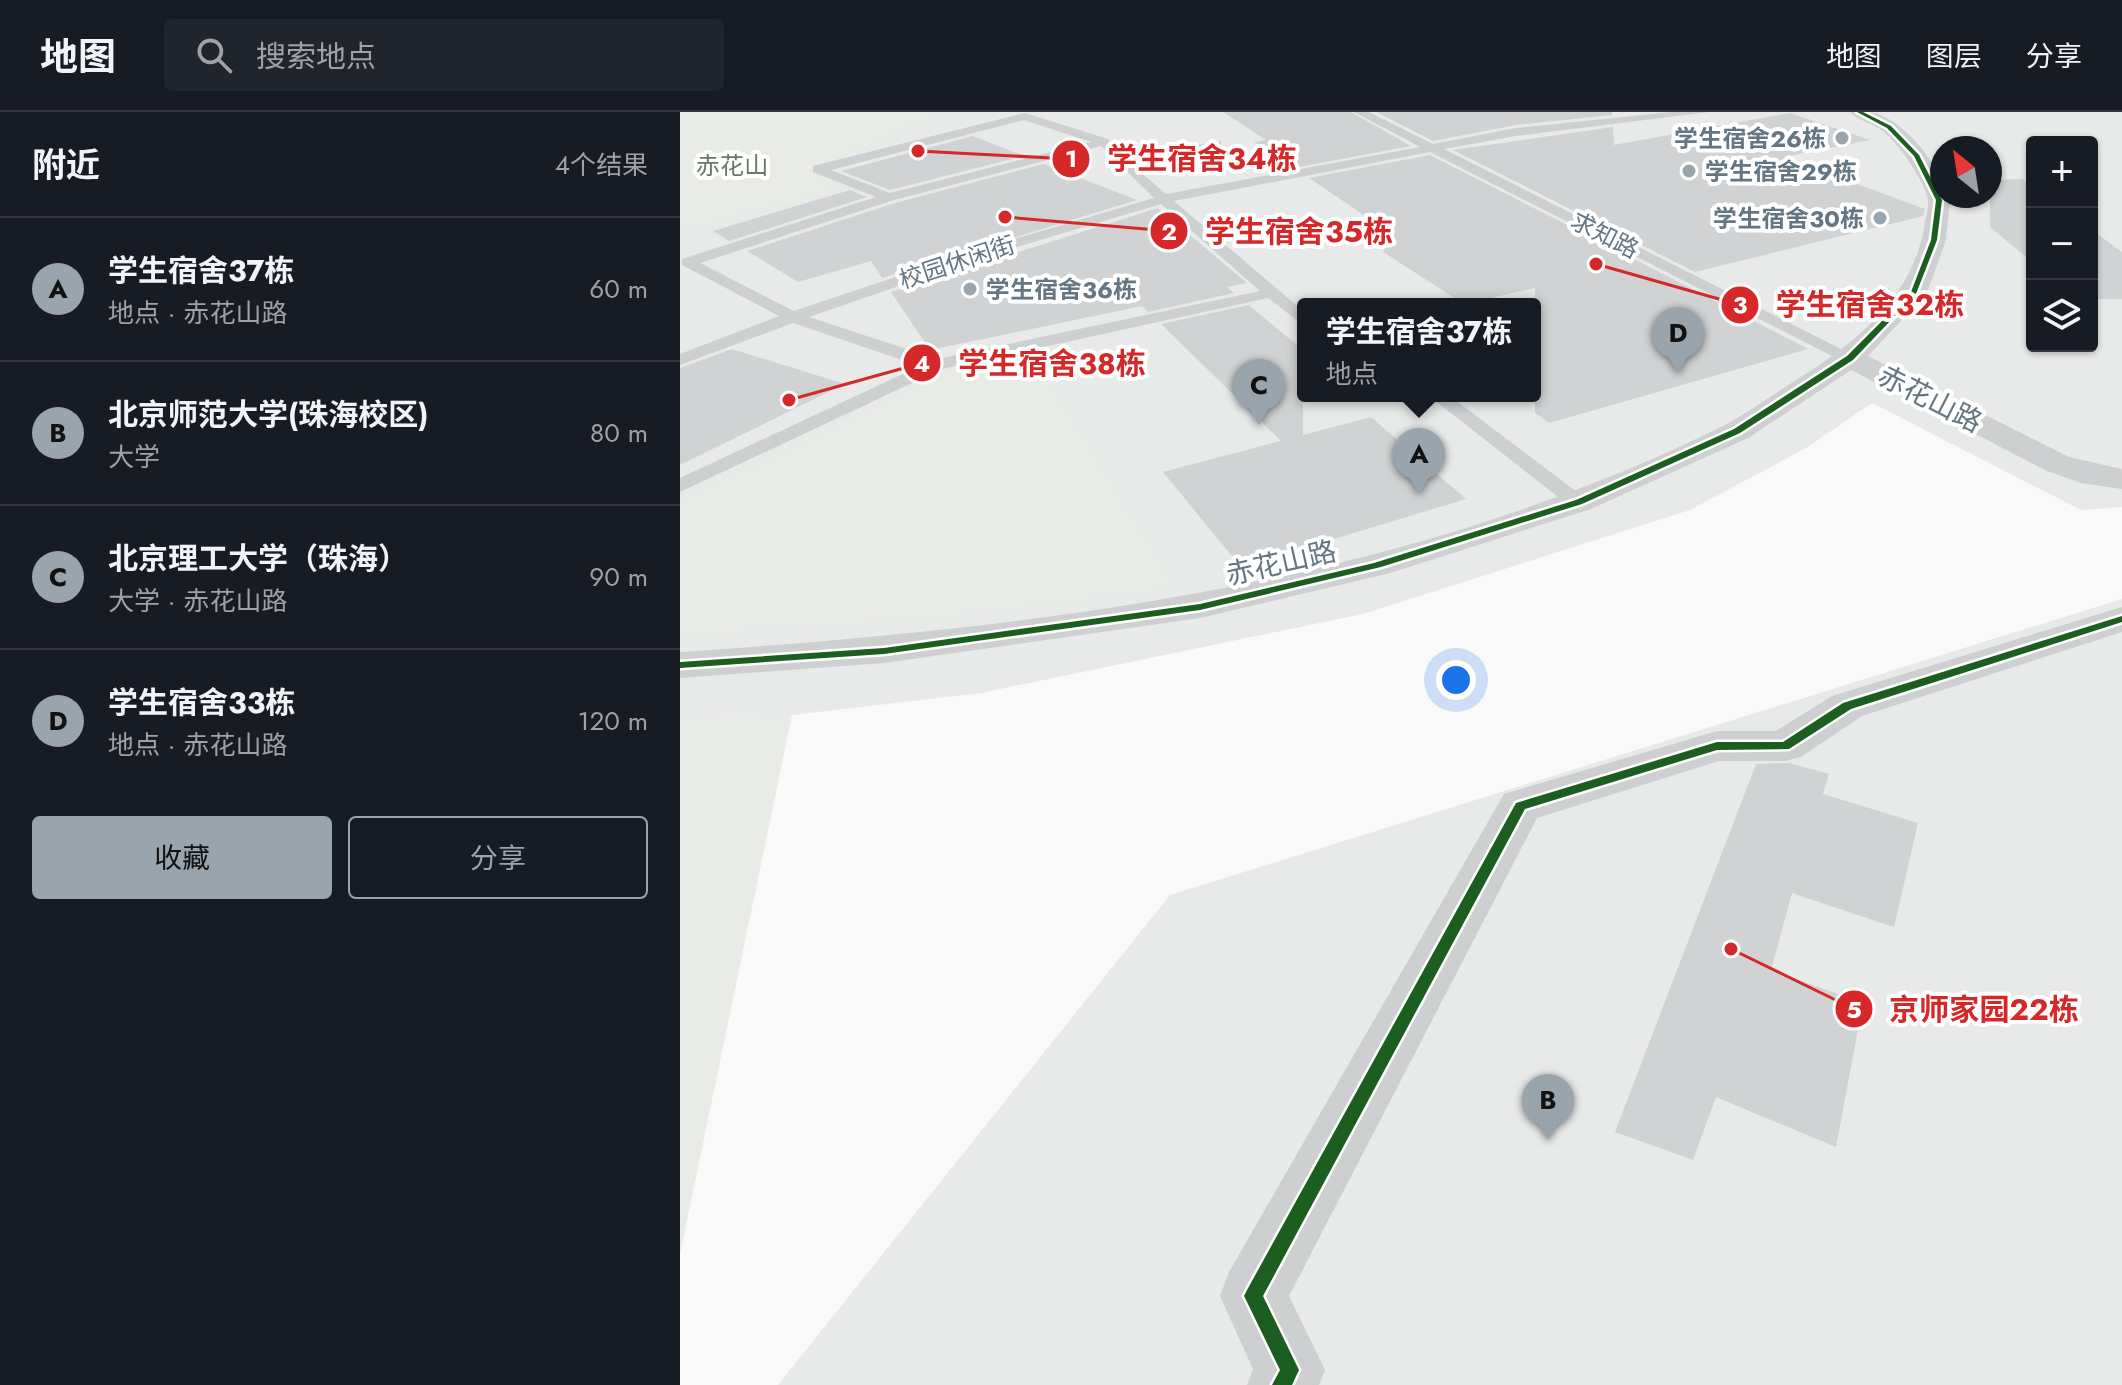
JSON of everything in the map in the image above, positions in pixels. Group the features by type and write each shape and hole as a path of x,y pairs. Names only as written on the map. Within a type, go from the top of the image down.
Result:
{"street":[{"path":"1850,358 1914,293 1934,240 1939,200 1916,155 1889,127 1859,112"},
{"name":"赤花山路","path":"680,665 884,651 1200,607 1377,565 1579,502 1737,431 1850,358 2058,464 2081,473 2122,479"},
{"path":"1282,1385 1290,1370 1253,1296 1520,806 1717,746 1785,746 1847,706 2122,619"}],"lane":[{"name":"求知路","path":"1360,112 1850,358"},
{"path":"1583,112 1600,121"},
{"name":"校园休闲街","path":"680,360 793,317 978,254 1164,199 1429,146 1600,121 1703,112"},
{"path":"889,197 818,169 1025,116 1104,142 1121,162 1297,315"},
{"path":"936,365 793,317 687,262 889,197 1104,142"},
{"path":"1121,162 1217,144"},
{"path":"680,486 936,365 1271,293"},
{"path":"1446,402 1579,502"}],"shaded area":[{"path":"680,112 2122,112 2122,507 2081,510 1872,403 1806,448 1690,510 1363,614 981,693 792,715 680,716"},
{"path":"2122,599 2122,1385 778,1385 1170,895"}],"green space":[{"name":"赤花山","path":"680,112 939,114 809,171 843,188 680,232"},
{"path":"1038,361 1178,589 939,619 680,636 680,500 944,374"},
{"path":"792,715 680,1254 680,716"}],"building":[{"path":"1223,112 1351,112 1411,146 1293,168 1254,142 1266,140"},
{"path":"1376,112 1612,112 1612,115 1516,125 1433,141"},
{"path":"1790,113 1870,140 1784,157 1925,209 1923,216 1695,272 1453,150 1613,127 1614,145"},
{"path":"973,136 1024,156 890,190 841,171"},
{"path":"1430,155 1808,349 1549,423 1535,413 1535,402 1541,402 1541,298 1535,298 1535,288 1491,298 1455,298 1383,252 1392,234 1309,178"},
{"path":"1044,164 1137,200 882,278 871,261 798,282 747,251 895,203"},
{"path":"2022,179 2026,182 2026,257 1990,227 1990,208 2002,208 2002,180"},
{"path":"850,190 867,197 729,241 713,231"},
{"path":"1158,208 1247,283 1227,287 1234,293 1148,312 1142,306 930,350 891,292"},
{"path":"2098,234 2122,252 2122,299 2098,299"},
{"path":"1249,305 1297,345 1297,402 1303,402 1303,435 1371,417 1466,499 1241,567 1163,472 1281,441 1161,324"},
{"path":"732,349 845,384 680,465 680,368"},
{"path":"1789,763 1829,774 1823,794 1918,823 1894,927 1792,893 1771,970 1863,1003 1836,1147 1716,1097 1693,1160 1615,1132 1756,764"}],"cycle path":[{"path":"680,665 884,651 1200,607 1377,565 1579,502 1737,431 1850,358 1914,293 1934,240 1939,200 1916,155 1889,127 1859,112"},
{"path":"1282,1385 1290,1370 1253,1296 1520,806 1717,746 1785,746 1847,706 2122,619"}],"place":[{"name":"学生宿舍26栋","path":"1842,138"},
{"name":"学生宿舍34栋","path":"918,151"},
{"name":"学生宿舍29栋","path":"1689,171"},
{"name":"学生宿舍35栋","path":"1005,217"},
{"name":"学生宿舍30栋","path":"1880,218"},
{"name":"学生宿舍32栋","path":"1596,264"},
{"name":"学生宿舍36栋","path":"970,289"},
{"name":"学生宿舍33栋","path":"1678,373"},
{"name":"学生宿舍38栋","path":"789,400"},
{"name":"北京理工大学（珠海）","path":"1259,425"},
{"name":"学生宿舍37栋","path":"1419,494"},
{"name":"京师家园22栋","path":"1731,949"},
{"name":"北京师范大学(珠海校区)","path":"1548,1140"}]}
